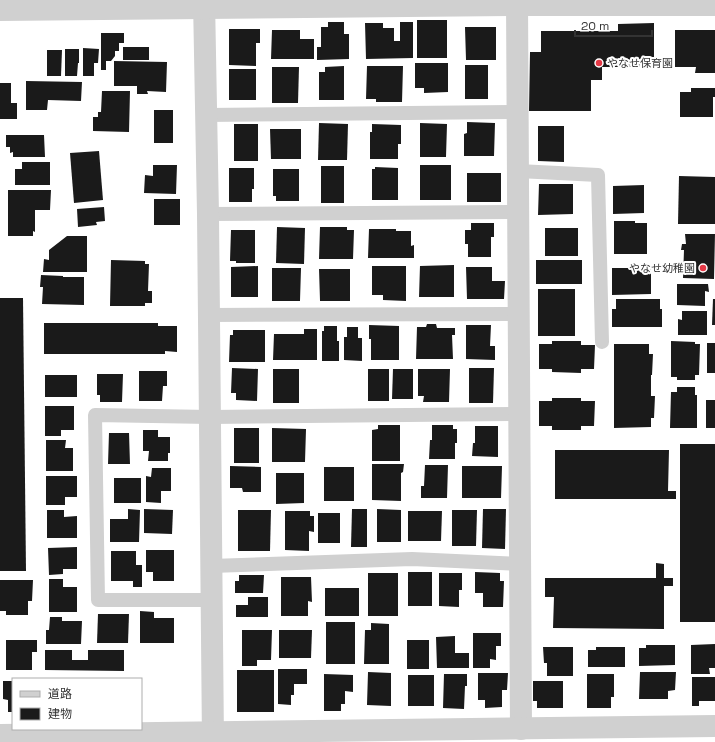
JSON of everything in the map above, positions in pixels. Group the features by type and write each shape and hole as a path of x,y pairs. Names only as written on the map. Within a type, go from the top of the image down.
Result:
{"street":[{"path":"517,3 521,729"},
{"path":"0,10 205,4 517,3 715,5"},
{"path":"205,4 213,737"},
{"path":"0,735 213,737 521,729 604,735 715,726"}],"lane":[{"path":"206,115 518,112"},
{"path":"518,171 598,175 602,342"},
{"path":"208,214 518,212"},
{"path":"209,315 519,314"},
{"path":"211,600 98,600 95,415 210,417 520,414"},
{"path":"211,566 412,559 520,564"}],"building":[{"path":"417,20 447,20 447,58 417,58"},
{"path":"328,22 344,22 344,34 349,34 349,59 317,60 317,47 321,47 321,27 328,27"},
{"path":"400,22 413,22 413,58 366,59 365,23 383,23 383,28 394,28 394,41 400,41"},
{"path":"654,23 654,67 602,67 602,80 591,80 591,111 529,111 530,52 541,52 541,31 618,31 618,24"},
{"path":"465,27 496,27 496,60 466,60"},
{"path":"229,29 260,29 260,43 256,43 256,66 229,65"},
{"path":"272,30 300,30 300,39 314,39 314,59 271,59"},
{"path":"675,30 715,30 715,73 695,73 696,67 675,67"},
{"path":"101,33 124,33 124,43 119,43 119,51 115,51 115,56 111,61 106,61 106,70 101,70"},
{"path":"123,47 149,47 149,60 123,60"},
{"path":"83,48 99,49 98,63 94,63 94,76 83,76"},
{"path":"65,49 79,49 77,76 65,76"},
{"path":"47,50 62,50 61,76 47,76"},
{"path":"114,61 167,62 166,92 147,91 148,94 137,94 137,86 114,86"},
{"path":"415,63 448,63 448,92 424,93 424,88 415,88"},
{"path":"465,65 488,65 488,99 465,99"},
{"path":"344,66 344,100 319,100 319,72 325,72 325,67"},
{"path":"367,66 403,66 402,102 376,102 376,99 366,99"},
{"path":"272,67 299,67 298,103 272,103"},
{"path":"229,69 256,69 256,100 229,100"},
{"path":"26,81 82,82 81,101 48,100 47,110 26,110"},
{"path":"0,83 11,83 11,103 17,103 17,119 0,119"},
{"path":"691,88 715,88 715,97 713,97 713,117 680,117 680,92 691,92"},
{"path":"102,91 130,91 129,132 93,131 93,117 98,117 98,112 101,112"},
{"path":"154,110 173,110 173,143 154,143"},
{"path":"467,122 495,123 494,156 464,156 464,134 467,133"},
{"path":"319,123 348,124 347,160 318,160"},
{"path":"420,123 447,124 446,157 420,157"},
{"path":"234,124 258,124 258,161 234,161"},
{"path":"372,124 401,125 401,144 398,144 398,159 370,159 370,132 372,132"},
{"path":"538,126 564,126 564,162 538,161"},
{"path":"270,129 301,129 301,159 271,159"},
{"path":"6,135 44,135 45,157 13,157 13,152 10,153 10,147 6,147"},
{"path":"99,151 103,200 74,203 70,153"},
{"path":"22,162 50,162 50,185 15,185 15,169 22,169"},
{"path":"153,165 177,165 176,194 144,193 145,175 153,176"},
{"path":"420,165 451,165 451,200 420,200"},
{"path":"321,166 344,166 344,203 321,203"},
{"path":"375,167 398,168 398,200 372,200 372,169 375,169"},
{"path":"229,168 254,168 254,189 252,189 252,202 229,202"},
{"path":"273,169 299,169 299,201 276,201 276,196 273,196"},
{"path":"467,173 501,173 501,202 467,202"},
{"path":"679,176 715,177 715,224 678,224"},
{"path":"539,184 573,184 573,214 538,215"},
{"path":"644,185 644,213 613,214 613,186"},
{"path":"8,190 51,190 50,210 35,210 35,232 33,231 33,236 8,236"},
{"path":"154,199 180,199 180,225 154,225"},
{"path":"104,207 105,221 96,222 97,225 78,227 77,209"},
{"path":"614,221 635,221 635,223 647,223 647,254 614,254"},
{"path":"471,223 494,223 494,237 491,237 491,257 468,257 468,244 465,244 465,230 471,230"},
{"path":"277,227 305,228 304,264 276,263"},
{"path":"320,227 347,227 347,230 354,230 353,259 319,259"},
{"path":"545,228 578,228 578,256 545,256"},
{"path":"369,229 396,229 396,231 411,231 411,246 414,245 414,258 368,258"},
{"path":"231,230 255,230 255,263 236,263 236,261 230,261"},
{"path":"685,234 715,234 714,279 683,278 684,250 681,250 682,244 686,244"},
{"path":"67,236 87,236 87,272 43,272 44,259 49,260 49,250"},
{"path":"111,260 145,261 145,264 149,264 148,291 152,291 152,303 145,303 145,306 110,306"},
{"path":"536,260 582,260 582,284 536,284"},
{"path":"454,265 454,297 419,297 420,266"},
{"path":"258,266 258,297 231,297 231,267"},
{"path":"372,266 406,266 406,301 383,300 383,295 372,295"},
{"path":"466,267 492,267 492,281 505,281 504,299 467,299"},
{"path":"272,268 301,268 300,301 272,301"},
{"path":"612,268 651,268 651,294 612,295"},
{"path":"319,269 350,269 350,301 320,301"},
{"path":"41,275 84,277 84,305 42,304 43,287 40,287"},
{"path":"677,284 708,284 709,292 705,291 705,306 677,305"},
{"path":"538,289 575,289 575,336 538,336"},
{"path":"0,298 23,298 26,571 0,571"},
{"path":"616,299 660,299 660,309 662,309 662,327 612,327 612,309 616,309"},
{"path":"713,299 715,299 715,325 712,325"},
{"path":"682,311 707,311 707,335 678,335 678,319 682,320"},
{"path":"44,323 158,323 158,326 177,326 177,352 165,351 165,354 44,354"},
{"path":"427,324 436,324 437,328 455,328 455,335 452,335 453,359 416,359 417,327 426,327"},
{"path":"369,325 399,326 399,360 371,360"},
{"path":"466,325 491,325 490,346 495,346 495,360 466,359"},
{"path":"324,326 337,326 339,361 322,361 322,331 324,331"},
{"path":"347,327 358,327 358,338 362,338 362,361 344,360 344,337 347,337"},
{"path":"304,329 317,329 317,360 273,360 274,334 304,334"},
{"path":"233,330 265,330 265,362 229,362 230,335 233,335"},
{"path":"552,341 581,341 581,345 595,345 594,369 581,369 581,373 552,372 552,369 539,369 539,344 552,344"},
{"path":"671,341 695,342 695,344 700,344 699,375 695,375 695,380 677,380 677,377 671,377"},
{"path":"707,343 715,343 715,373 707,373"},
{"path":"614,344 649,344 649,354 653,354 651,396 655,396 654,418 651,418 651,427 614,428"},
{"path":"232,368 258,369 257,401 236,400 236,393 231,393"},
{"path":"469,368 494,368 493,403 469,403"},
{"path":"273,369 299,369 299,403 273,403"},
{"path":"368,369 389,369 389,401 368,401"},
{"path":"393,369 413,369 413,399 392,399"},
{"path":"418,369 450,369 449,402 423,402 424,396 418,396"},
{"path":"139,371 167,371 167,386 163,386 162,401 139,401"},
{"path":"97,374 123,374 122,402 100,402 100,395 97,395"},
{"path":"45,375 77,375 77,397 45,397"},
{"path":"677,387 695,387 695,395 697,395 697,428 670,428 671,392 677,392"},
{"path":"552,398 581,398 581,401 595,401 594,426 581,426 581,430 552,430 552,426 539,426 539,401 552,401"},
{"path":"706,400 715,400 715,428 706,428"},
{"path":"45,406 74,406 74,430 61,430 61,436 45,436"},
{"path":"378,425 400,425 400,461 372,461 372,430 378,429"},
{"path":"432,425 453,425 453,429 457,429 455,459 429,459 430,440 432,440"},
{"path":"475,426 498,426 498,457 472,456 473,443 475,443"},
{"path":"234,428 259,428 259,463 234,463"},
{"path":"272,428 306,429 305,462 272,462"},
{"path":"143,430 158,430 158,437 170,437 170,453 168,453 168,461 148,461 149,451 143,451"},
{"path":"109,433 129,433 130,464 108,464"},
{"path":"46,440 66,440 65,448 73,448 73,471 46,471"},
{"path":"680,444 715,444 715,622 680,622"},
{"path":"555,450 669,450 668,491 676,491 676,499 555,499"},
{"path":"372,464 404,464 403,472 401,473 401,501 372,500"},
{"path":"425,465 448,465 447,498 421,498 421,486 424,486"},
{"path":"230,466 261,467 261,492 243,492 242,488 230,488"},
{"path":"462,466 502,466 501,498 462,498"},
{"path":"324,467 354,467 354,501 324,501"},
{"path":"152,468 171,468 171,491 161,491 161,503 146,502 146,476 151,477"},
{"path":"276,473 304,473 304,503 276,504"},
{"path":"46,476 77,476 77,497 65,497 65,505 46,505"},
{"path":"114,478 141,478 141,503 114,503"},
{"path":"128,509 140,510 139,542 110,542 110,519 128,519"},
{"path":"144,509 173,510 172,534 144,533"},
{"path":"352,509 367,509 367,547 351,547"},
{"path":"377,509 401,510 401,542 377,542"},
{"path":"483,509 506,509 505,549 482,548"},
{"path":"47,510 64,510 64,517 77,516 77,538 47,538"},
{"path":"238,510 271,510 270,551 238,551"},
{"path":"452,510 477,510 476,546 452,546"},
{"path":"285,511 310,511 310,516 314,516 314,532 309,531 309,551 285,550"},
{"path":"408,511 442,511 441,541 408,541"},
{"path":"318,513 340,513 340,543 318,543"},
{"path":"77,547 77,569 63,569 63,574 49,575 48,548"},
{"path":"146,550 174,550 174,581 153,581 153,572 146,572"},
{"path":"111,551 136,551 136,565 142,565 142,587 133,587 133,581 111,581"},
{"path":"656,563 664,564 664,578 673,578 673,586 664,586 664,629 553,628 554,597 545,597 545,578 656,578"},
{"path":"408,572 432,572 432,606 408,606"},
{"path":"475,572 500,573 500,581 504,581 503,607 483,607 483,593 475,593"},
{"path":"368,573 398,573 398,616 368,616"},
{"path":"439,573 462,573 462,590 459,590 459,607 439,606"},
{"path":"239,575 264,575 263,593 235,593 235,581 239,581"},
{"path":"281,577 311,577 312,602 308,601 308,616 281,616"},
{"path":"49,579 63,579 63,587 77,587 77,612 49,612"},
{"path":"0,580 33,580 32,601 28,601 28,615 6,615 6,611 0,611"},
{"path":"325,588 359,588 359,616 325,616"},
{"path":"248,597 268,597 268,617 236,617 236,605 248,605"},
{"path":"140,611 154,612 154,618 174,618 174,643 140,643"},
{"path":"98,614 129,614 128,643 97,643"},
{"path":"50,617 62,617 62,621 82,621 81,644 46,644 46,630 49,630"},
{"path":"326,622 355,622 355,664 326,664"},
{"path":"371,623 389,624 389,664 364,664 365,630 371,630"},
{"path":"242,630 272,630 271,660 257,660 257,666 242,666"},
{"path":"279,630 312,630 311,658 279,658"},
{"path":"473,633 501,633 501,646 496,646 496,660 490,659 490,668 473,668"},
{"path":"455,636 455,653 469,653 469,668 437,668 436,637"},
{"path":"6,640 37,640 37,652 32,652 32,670 6,670"},
{"path":"407,640 429,640 429,669 407,669"},
{"path":"715,644 715,668 709,668 710,674 691,674 691,645"},
{"path":"646,645 675,645 675,665 639,666 639,648 646,648"},
{"path":"543,647 573,647 573,676 547,676 547,663 544,663"},
{"path":"596,647 625,647 625,667 588,667 588,650 596,650"},
{"path":"45,650 72,650 72,660 88,660 88,650 124,650 124,671 45,670"},
{"path":"278,669 307,669 307,684 294,684 294,695 291,695 291,705 278,704"},
{"path":"237,670 274,670 274,712 237,712"},
{"path":"368,672 391,673 391,706 367,705"},
{"path":"640,672 676,672 675,690 668,691 668,699 639,699"},
{"path":"478,673 508,673 507,690 502,690 502,707 485,708 485,700 478,700"},
{"path":"324,674 353,675 353,692 345,691 345,704 341,704 341,711 324,711"},
{"path":"444,674 467,674 464,709 443,708"},
{"path":"587,674 614,674 614,697 611,697 611,708 587,708"},
{"path":"408,675 434,675 434,706 408,706"},
{"path":"692,677 715,677 715,701 699,701 699,706 692,706"},
{"path":"3,681 12,681 12,712 8,712 8,700 3,699"},
{"path":"533,681 563,681 563,708 537,708 537,701 533,701"}],"place":[{"name":"やなせ保育園","path":"599,63"},
{"name":"やなせ幼稚園","path":"703,268"}]}
